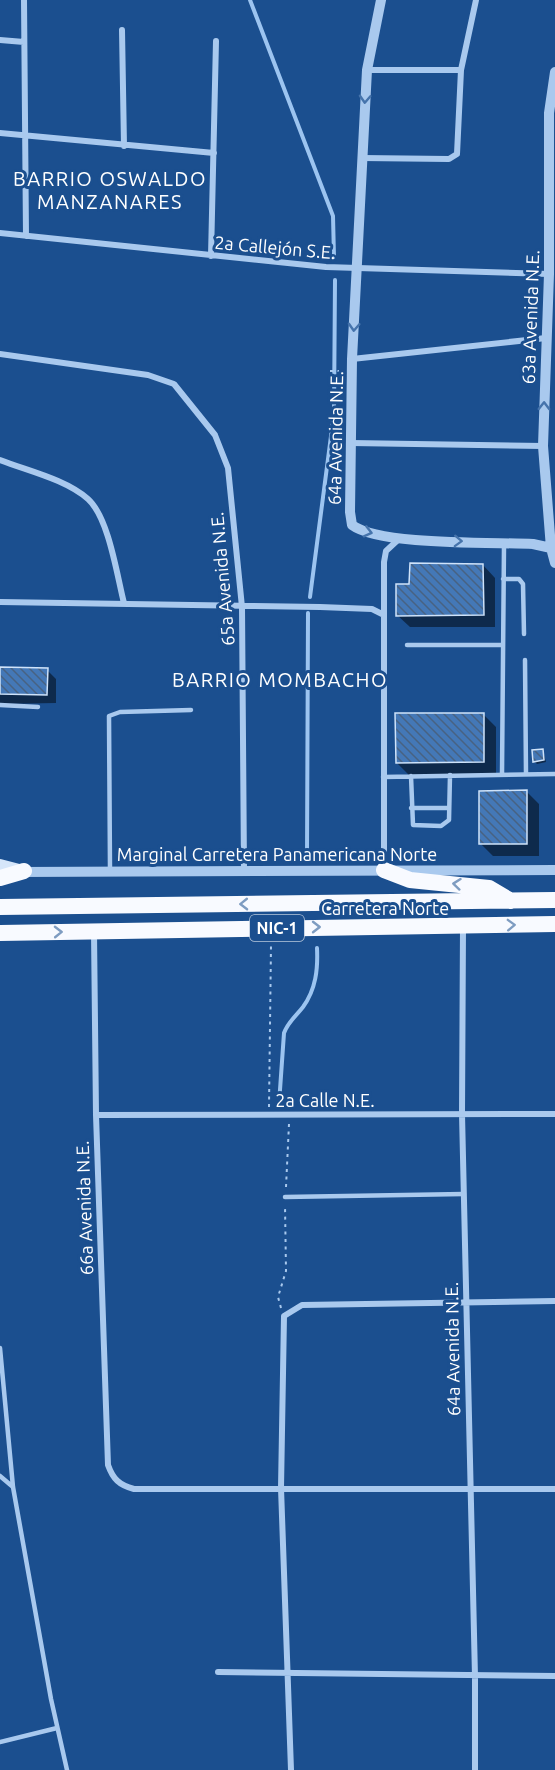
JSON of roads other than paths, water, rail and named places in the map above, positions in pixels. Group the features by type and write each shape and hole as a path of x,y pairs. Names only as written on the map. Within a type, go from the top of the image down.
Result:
{"highway":[{"path":"384,870 410,879 489,888 512,901"},
{"path":"0,878 24,872"},
{"name":"Carretera Norte","path":"0,908 555,900"},
{"name":"Carretera Norte","path":"0,933 555,924"}],"main road":[{"path":"0,865 24,872"}],"street":[{"path":"24,0 26,236"},
{"name":"64a Avenida N.E.","path":"381,0 367,70 352,359 350,512 352,525 364,532 400,538"},
{"path":"362,158 448,159 455,156 458,150 461,70 476,0"},
{"path":"122,30 123,146"},
{"path":"0,40 24,42"},
{"path":"211,256 216,41"},
{"path":"367,70 461,70"},
{"name":"63a Avenida N.E.","path":"555,72 549,113 549,274 552,299 546,338 543,446 551,548 555,563"},
{"path":"0,134 214,153"},
{"name":"2a Callejón S.E.","path":"0,233 327,267 549,274"},
{"path":"352,359 546,338"},
{"name":"65a Avenida N.E.","path":"0,354 148,375 174,384 215,435 228,468 242,607 244,870"},
{"path":"350,444 543,446"},
{"path":"0,460 72,488 90,501 102,521 124,603"},
{"path":"384,870 382,614 386,551 400,538 504,542 551,548"},
{"path":"0,602 301,606 372,609 382,614"},
{"name":"Marginal Carretera Panamericana Norte","path":"0,873 110,870 555,870"},
{"name":"64a Avenida N.E.","path":"463,927 462,1114 468,1302 475,1770"},
{"name":"66a Avenida N.E.","path":"94,932 96,1115 108,1465 117,1481 134,1489 281,1488"},
{"name":"2a Calle N.E.","path":"96,1115 555,1114"},
{"path":"291,1770 281,1488 284,1316 302,1305 555,1301"},
{"path":"281,1488 555,1489"},
{"path":"218,1672 475,1677 555,1676"}],"lane":[{"path":"502,774 504,542"},
{"path":"503,579 519,579 523,584 524,634"},
{"path":"407,645 502,645"},
{"path":"525,660 526,774"},
{"path":"0,712 0,706 38,707"},
{"path":"110,870 109,716 120,711 191,710"},
{"path":"383,777 555,774"},
{"path":"411,776 411,821 417,826 446,824 449,820 450,775"},
{"path":"411,808 449,808"},
{"path":"285,1197 465,1194"},
{"path":"0,1348 13,1487 57,1728 67,1770"},
{"path":"0,1476 13,1487"},
{"path":"0,1742 57,1728"}],"waterway":[{"path":"250,0 333,216 334,257"},
{"path":"310,597 334,413 335,280"},
{"path":"307,858 308,613"},
{"path":"279,1104 284,1033 311,993 316,971 317,948"}],"district":[{"name":"BARRIO OSWALDO MANZANARES","path":"110,190"},
{"name":"BARRIO MOMBACHO","path":"280,679"}]}
